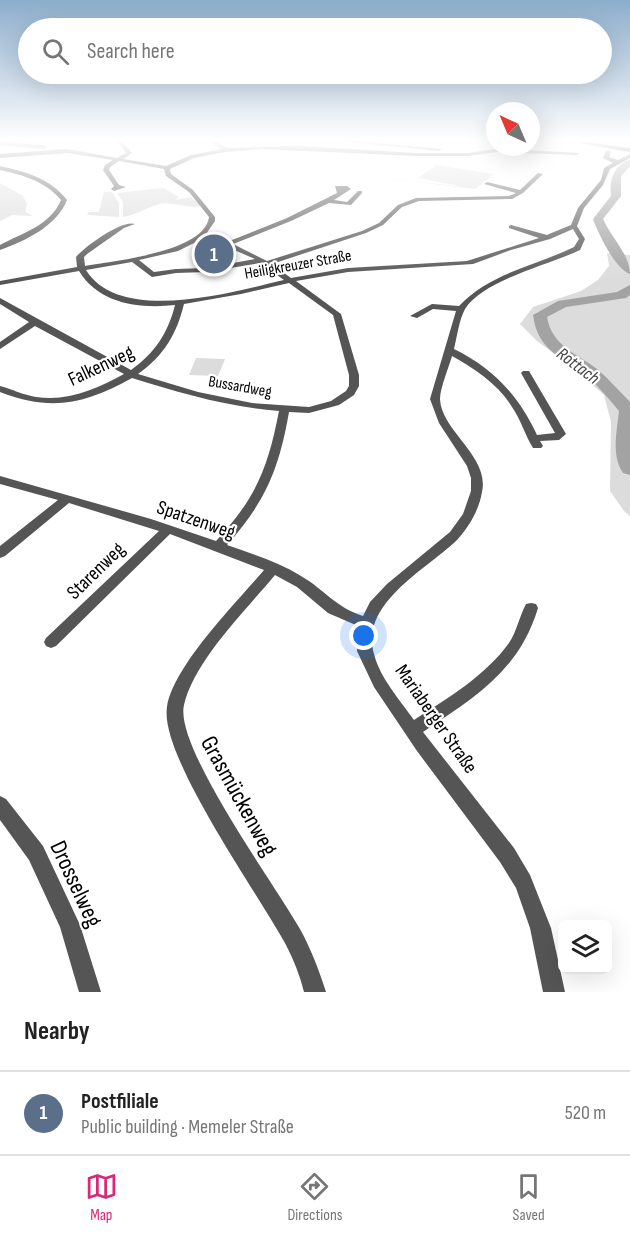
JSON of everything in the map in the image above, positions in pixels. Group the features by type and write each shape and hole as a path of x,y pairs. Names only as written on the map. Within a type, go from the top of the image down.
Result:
{"street":[{"path":"0,248 48,222 62,209 64,200 52,187"},
{"path":"0,283 133,259 175,249 200,238 212,221 211,213 186,187"},
{"path":"501,187 521,192"},
{"path":"133,259 148,274 152,275 265,262 364,232 381,224 400,206 411,201 429,198 510,198 526,187"},
{"path":"574,226 580,208 599,187"},
{"path":"329,201 349,204 360,192"},
{"path":"227,244 290,220 340,194"},
{"name":"Heiligkreuzer Straße","path":"81,268 98,289 117,298 133,302 180,303 332,272 467,263 510,248 549,238 574,226"},
{"name":"Mariaberger Straße","path":"555,992 536,910 516,868 412,730 385,689 366,654 363,638 376,602 451,540 467,521 473,508 477,490 472,463 436,410 435,399 461,309 469,299 491,283 577,248 582,239 574,226"},
{"path":"81,268 80,257 84,252 122,227"},
{"path":"511,227 549,238"},
{"path":"200,238 227,244 265,262 287,280"},
{"name":"Bussardweg","path":"0,300 35,322 133,375 196,395 252,406 284,410 322,407 343,399 354,386 354,375 337,314 287,280"},
{"name":"Falkenweg","path":"0,389 37,400 71,400 133,375 147,365 165,342 178,315 180,303"},
{"path":"414,316 432,306 461,309"},
{"path":"0,346 35,322"},
{"path":"448,350 460,355 509,396 535,442 555,438 561,434 526,373"},
{"path":"218,547 244,519 261,492 279,444 284,410"},
{"name":"Spatzenweg","path":"0,480 168,529 218,547 292,577 317,594 332,608 367,623"},
{"path":"0,553 67,499"},
{"name":"Starenweg","path":"51,642 168,529"},
{"name":"Grasmückenweg","path":"273,569 202,653 175,708 176,725 187,757 293,937 315,992"},
{"path":"412,730 454,702 489,674 525,632 531,608"},
{"name":"Drosselweg","path":"0,805 36,853 70,925 90,992"}],"shaded area":[{"path":"0,187 8,187 23,196 27,204 25,212 33,216 12,215 0,221"},
{"path":"163,188 179,197 175,200 191,197 201,206 159,204 123,217 123,202 117,193"},
{"path":"104,192 112,192 119,203 119,217 87,215 89,212 99,212"},
{"path":"607,253 630,255 630,516 610,491 611,422 604,395 537,341 520,324 533,307 581,291 598,280 609,266"},
{"path":"196,358 225,359 218,376 189,375"}],"waterway":[{"name":"Rottach","path":"615,187 616,196 598,219 620,259 630,270"},
{"name":"Rottach","path":"630,289 621,295 563,304 540,315 542,326 551,343 591,372 628,410 624,445 630,469"}],"place":[{"name":"Postfiliale","path":"214,254"}]}
